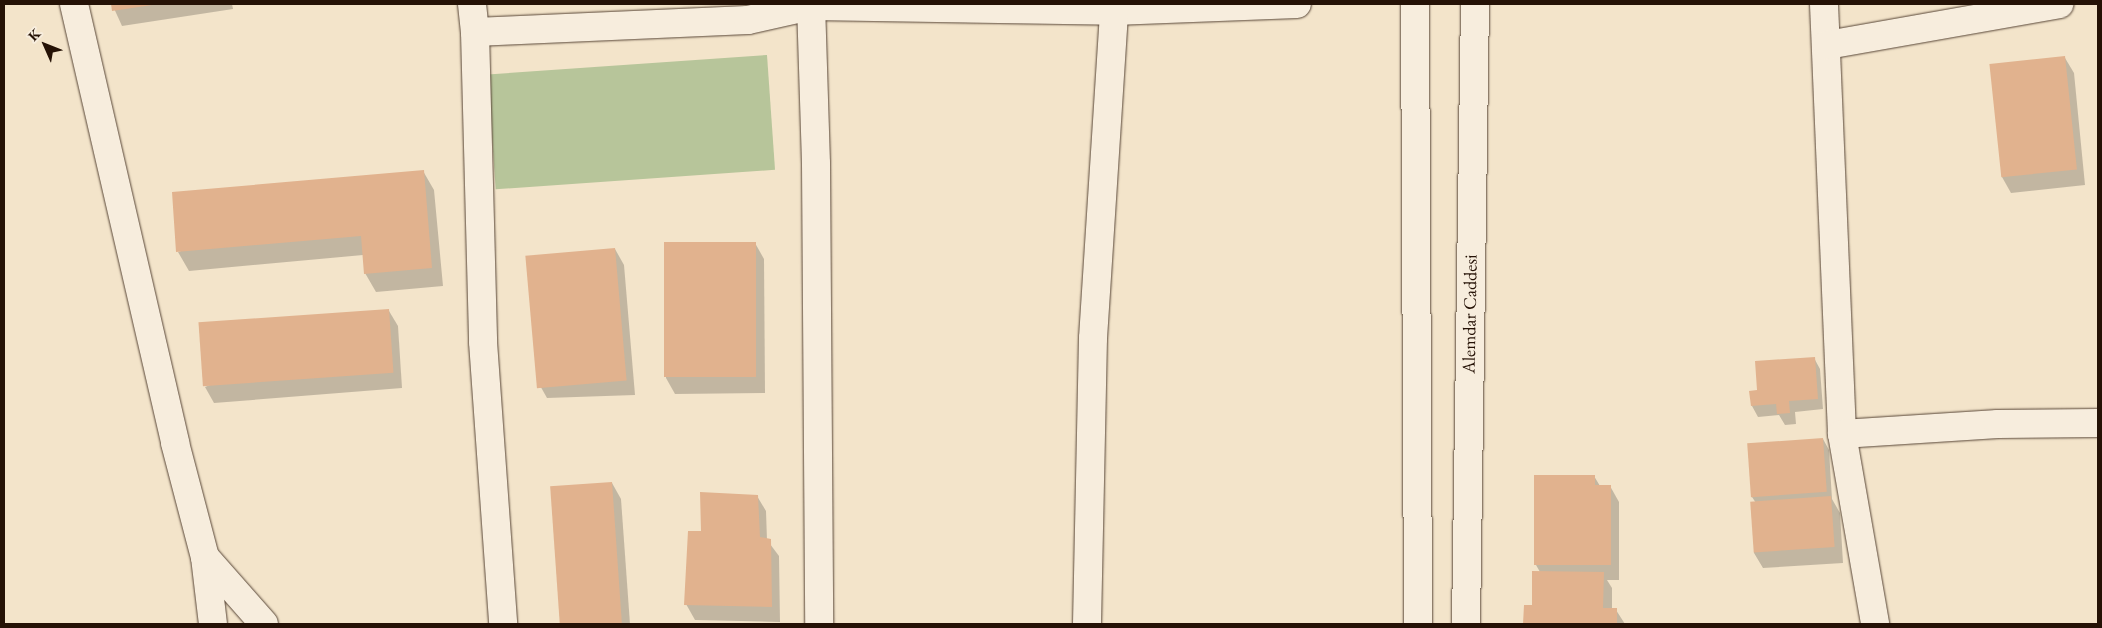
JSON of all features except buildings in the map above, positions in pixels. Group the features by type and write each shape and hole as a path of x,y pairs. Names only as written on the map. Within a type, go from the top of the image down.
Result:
{"street":[{"path":"74,4 175,443 205,557 213,624"},
{"path":"472,4 475,32 482,342 503,624"},
{"path":"475,32 748,20 811,5 1114,11 1297,4"},
{"path":"1415,4 1418,624"},
{"name":"Alemdar Caddesi","path":"1466,624 1475,4"},
{"path":"1824,4 1842,434 1875,624"},
{"path":"1827,45 2059,4"},
{"path":"811,5 816,164 819,624"},
{"path":"1087,624 1094,338 1114,11"},
{"path":"1842,434 1998,424 2098,423"},
{"path":"205,557 264,624"}],"green space":[{"path":"767,55 775,170 496,189 488,75"}]}
